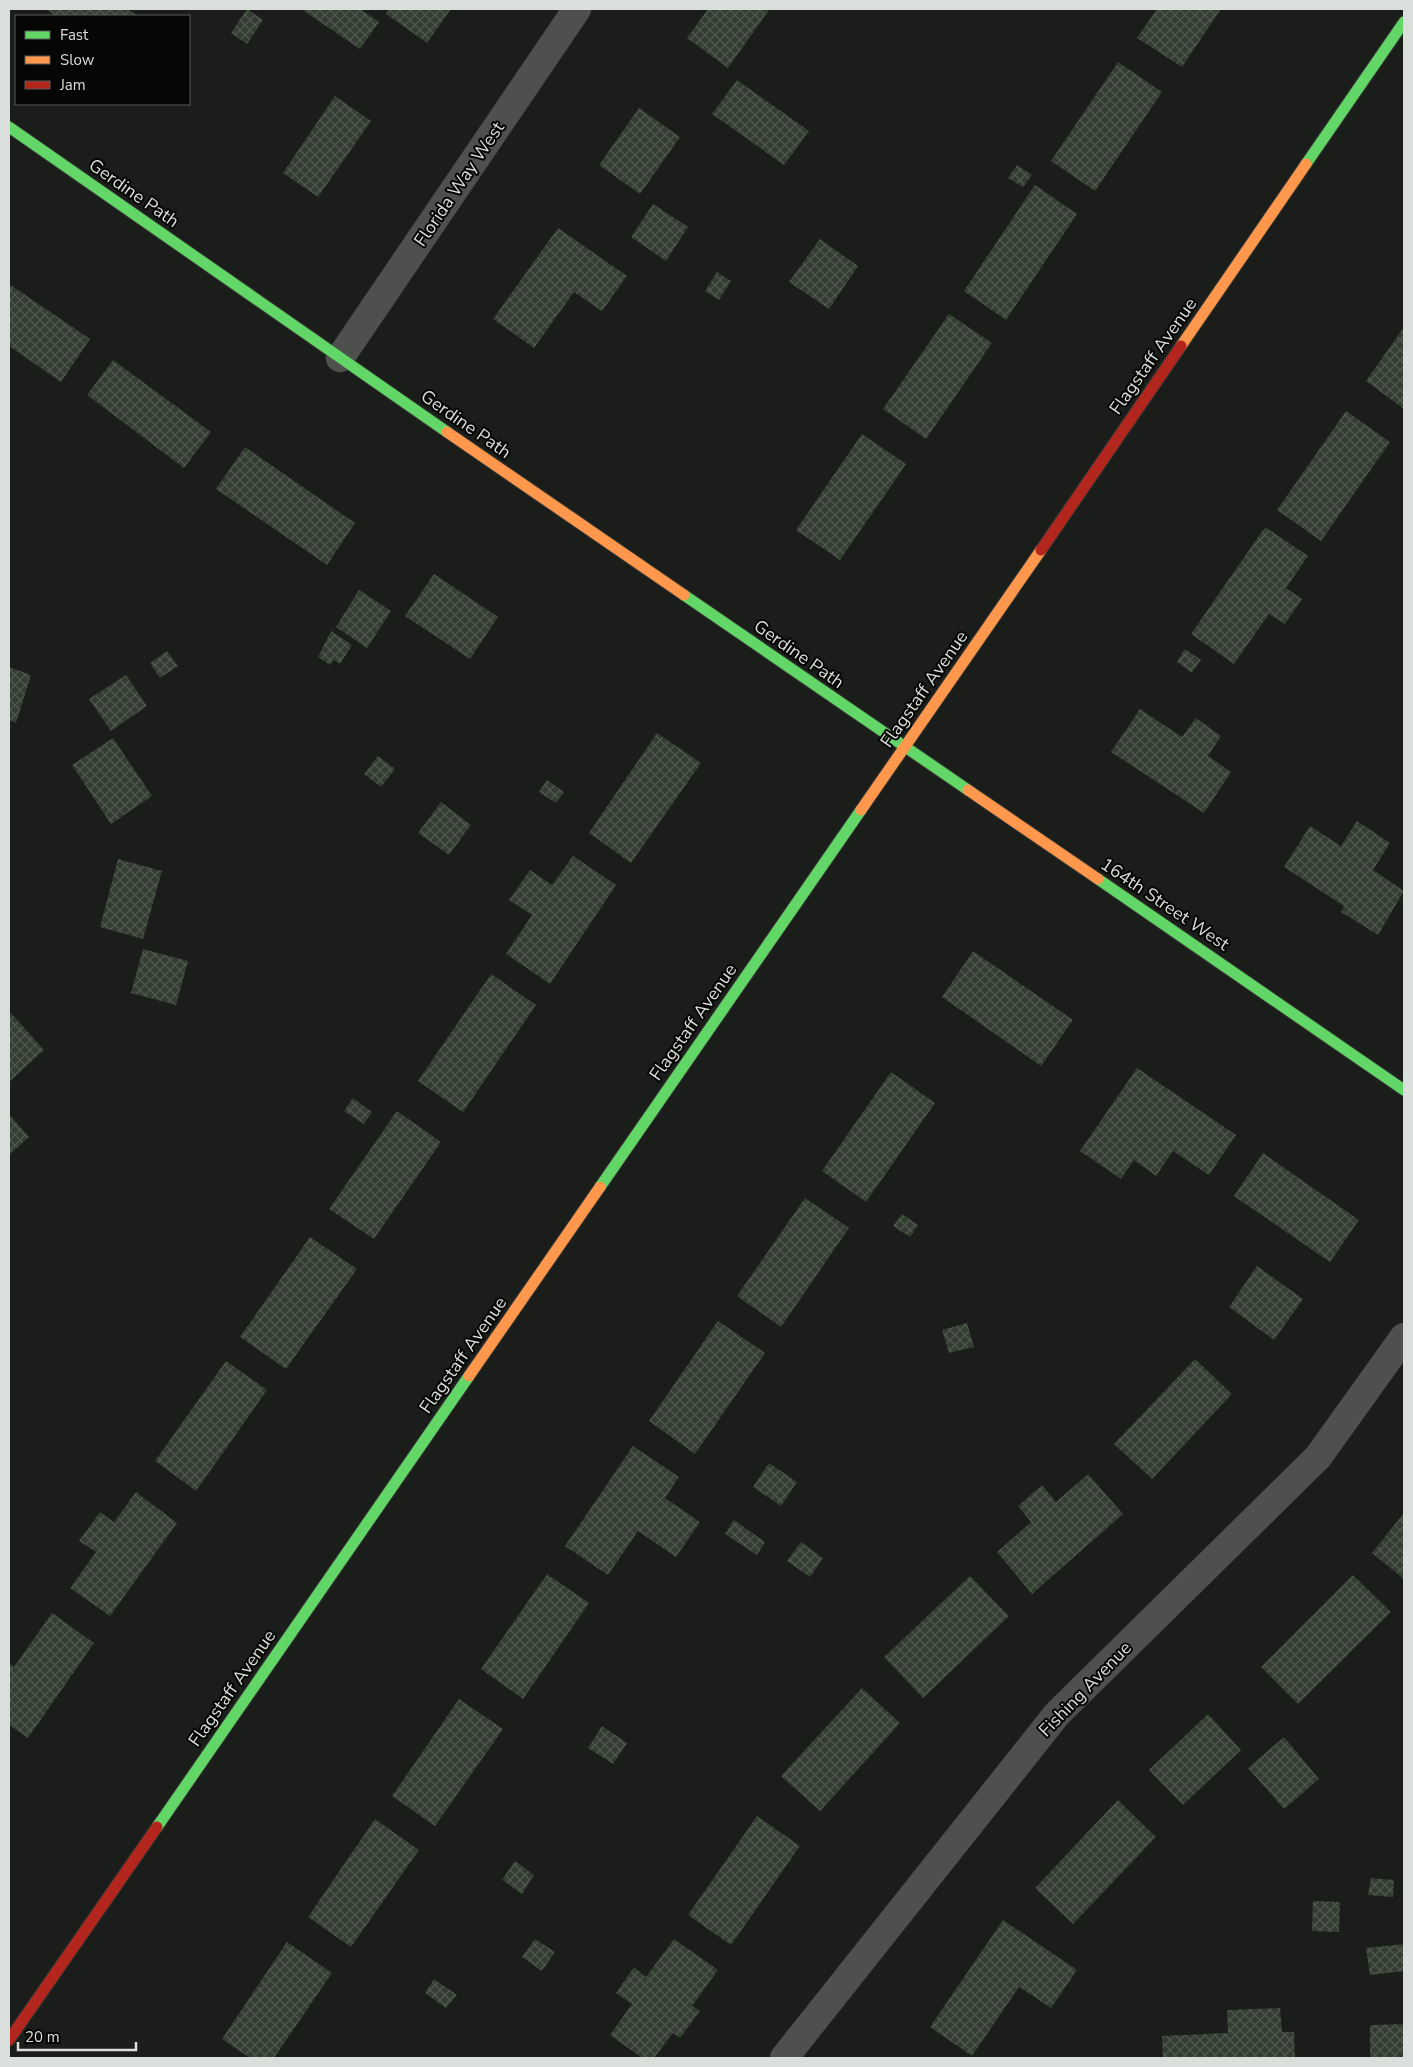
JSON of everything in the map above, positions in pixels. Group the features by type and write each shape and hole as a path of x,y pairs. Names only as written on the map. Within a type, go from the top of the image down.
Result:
{"street":[{"name":"Florida Way West","path":"340,358 577,9"},
{"name":"Flagstaff Avenue","path":"9,2040 905,748 1404,22"},
{"name":"Gerdine Path","path":"9,127 905,748"},
{"name":"164th Street West","path":"905,748 1404,1090"},
{"name":"Fishing Avenue","path":"784,2058 1057,1714 1318,1457 1404,1337"}],"building":[{"path":"47,9 127,9 136,15 54,15"},
{"path":"247,9 263,20 247,44 231,33"},
{"path":"301,9 360,9 379,22 360,49"},
{"path":"389,9 451,9 427,43 386,14"},
{"path":"708,9 769,10 728,68 687,38"},
{"path":"1157,9 1221,9 1182,67 1137,38"},
{"path":"1118,62 1162,92 1095,191 1051,161"},
{"path":"737,80 809,131 784,165 712,114"},
{"path":"335,96 371,121 318,197 283,173"},
{"path":"639,108 680,137 640,194 599,165"},
{"path":"1017,165 1032,175 1023,187 1008,178"},
{"path":"1035,185 1077,214 1006,320 964,291"},
{"path":"653,204 688,227 666,261 631,237"},
{"path":"558,228 627,276 602,311 574,292 534,348 493,319"},
{"path":"820,239 858,266 829,309 789,282"},
{"path":"717,272 731,281 719,300 705,291"},
{"path":"9,284 90,339 61,382 9,346"},
{"path":"949,314 992,343 926,439 883,409"},
{"path":"1404,327 1404,409 1366,381"},
{"path":"113,360 211,432 184,468 87,395"},
{"path":"1346,411 1390,442 1321,541 1277,510"},
{"path":"862,434 906,464 840,560 796,530"},
{"path":"245,447 355,523 327,565 216,489"},
{"path":"1265,527 1308,556 1286,588 1302,599 1285,624 1269,614 1234,664 1191,634"},
{"path":"434,574 498,617 470,659 405,616"},
{"path":"359,590 391,611 367,648 336,627"},
{"path":"331,631 352,645 340,664 334,660 330,665 318,657"},
{"path":"1185,649 1201,660 1192,673 1177,662"},
{"path":"167,651 178,666 160,678 150,663"},
{"path":"9,667 31,675 16,723 9,720"},
{"path":"126,675 147,706 111,731 89,699"},
{"path":"1140,709 1182,737 1196,718 1221,736 1208,756 1231,772 1204,813 1111,752"},
{"path":"657,733 701,763 631,863 589,833"},
{"path":"113,738 152,796 111,824 72,765"},
{"path":"378,756 395,769 381,787 364,774"},
{"path":"547,780 564,792 556,803 539,792"},
{"path":"441,802 471,825 449,855 418,833"},
{"path":"1357,821 1390,843 1373,870 1404,891 1378,935 1341,912 1344,906 1284,867 1310,826 1341,846"},
{"path":"573,856 616,885 550,984 506,954 532,915 509,900 530,870 552,885"},
{"path":"118,859 162,871 143,939 100,927"},
{"path":"143,949 188,961 176,1005 131,993"},
{"path":"973,951 1073,1020 1041,1066 942,997"},
{"path":"491,974 536,1005 463,1112 418,1081"},
{"path":"11,1013 44,1050 9,1082 9,1015"},
{"path":"1137,1068 1236,1135 1209,1175 1173,1151 1156,1176 1134,1160 1121,1179 1080,1151"},
{"path":"891,1072 935,1103 866,1202 822,1171"},
{"path":"353,1098 372,1112 364,1124 344,1111"},
{"path":"397,1111 441,1142 374,1239 329,1209"},
{"path":"9,1114 29,1137 9,1155"},
{"path":"1263,1153 1359,1220 1330,1262 1234,1196"},
{"path":"805,1198 849,1228 781,1327 737,1296"},
{"path":"902,1214 918,1225 910,1237 893,1226"},
{"path":"310,1237 357,1269 286,1369 240,1337"},
{"path":"1257,1266 1303,1299 1274,1340 1229,1307"},
{"path":"718,1321 765,1353 695,1454 649,1421"},
{"path":"967,1323 974,1347 949,1353 942,1330"},
{"path":"1195,1359 1232,1394 1152,1479 1114,1444"},
{"path":"226,1361 267,1390 196,1491 155,1461"},
{"path":"633,1446 679,1477 665,1498 700,1522 676,1557 638,1531 608,1575 565,1546"},
{"path":"769,1463 797,1482 781,1506 753,1487"},
{"path":"1088,1474 1123,1514 1032,1594 997,1552 1031,1522 1018,1506 1042,1485 1056,1502"},
{"path":"136,1492 177,1523 110,1616 70,1588 96,1552 79,1541 100,1512 114,1522"},
{"path":"1404,1513 1404,1579 1372,1553"},
{"path":"734,1520 765,1542 757,1555 725,1534"},
{"path":"801,1542 823,1558 810,1577 787,1561"},
{"path":"547,1574 589,1603 523,1699 481,1669"},
{"path":"1353,1575 1391,1612 1298,1704 1261,1667"},
{"path":"970,1576 1009,1616 923,1698 884,1657"},
{"path":"52,1613 94,1643 28,1738 9,1725 9,1663 14,1667"},
{"path":"862,1688 900,1723 820,1811 781,1776"},
{"path":"459,1699 503,1729 435,1826 392,1796"},
{"path":"1208,1714 1241,1750 1183,1805 1149,1770"},
{"path":"602,1726 627,1743 613,1764 588,1748"},
{"path":"1284,1737 1319,1779 1284,1809 1248,1768"},
{"path":"1118,1800 1156,1837 1073,1924 1035,1888"},
{"path":"757,1816 800,1846 731,1945 688,1915"},
{"path":"375,1819 419,1850 351,1947 308,1917"},
{"path":"515,1861 534,1875 522,1894 502,1880"},
{"path":"1371,1878 1394,1880 1393,1897 1368,1895"},
{"path":"1313,1901 1340,1902 1339,1932 1312,1931"},
{"path":"1003,1920 1077,1970 1051,2008 1019,1987 972,2056 930,2027"},
{"path":"535,1939 555,1952 542,1971 522,1957"},
{"path":"674,1939 718,1970 692,2006 700,2011 680,2038 673,2033 654,2058 642,2058 610,2035 632,2004 616,1993 634,1967 646,1977"},
{"path":"287,1942 332,1973 274,2058 250,2058 222,2039"},
{"path":"1404,1944 1404,1971 1370,1975 1366,1948"},
{"path":"434,1979 457,1995 446,2008 425,1993"},
{"path":"1280,2008 1282,2032 1294,2032 1295,2058 1163,2058 1162,2036 1228,2033 1227,2010"},
{"path":"1404,2024 1404,2058 1370,2058 1370,2025"}],"traffic: fast":[{"path":"1306,164 1404,22"},
{"path":"9,127 447,432"},
{"path":"684,595 968,790"},
{"path":"600,1187 861,810"},
{"path":"1098,879 1404,1090"},
{"path":"157,1827 469,1376"}],"traffic: slow":[{"path":"1181,346 1306,164"},
{"path":"447,432 684,595"},
{"path":"861,810 1041,550"},
{"path":"968,790 1098,879"},
{"path":"469,1376 600,1187"}],"traffic: jam":[{"path":"1041,550 1181,346"},
{"path":"9,2040 157,1827"}]}
